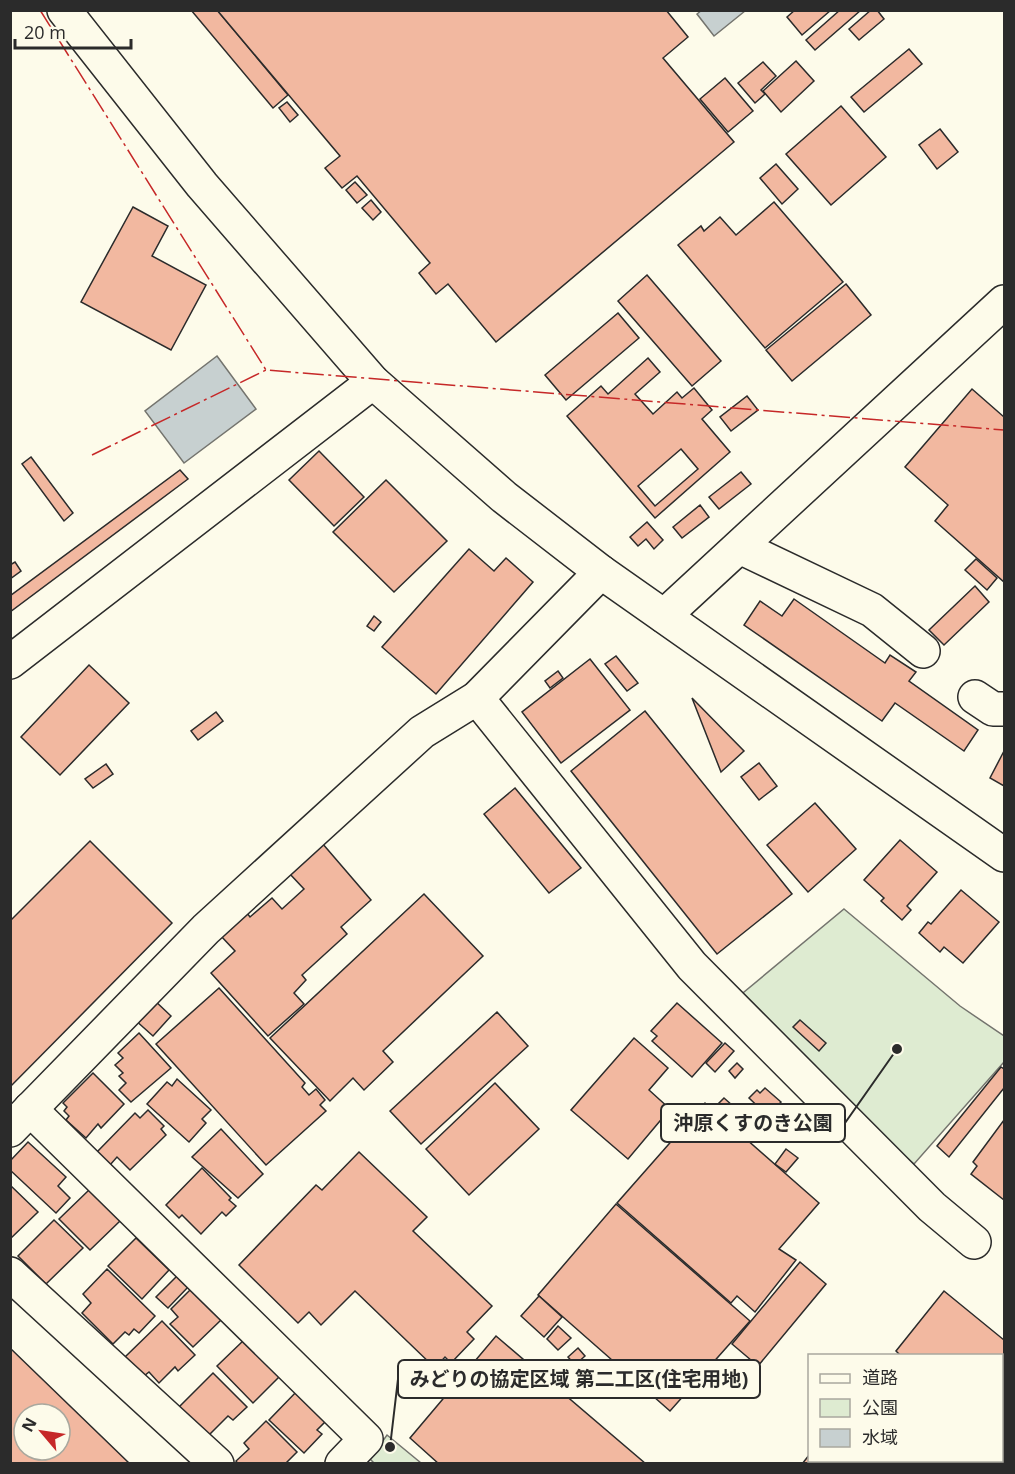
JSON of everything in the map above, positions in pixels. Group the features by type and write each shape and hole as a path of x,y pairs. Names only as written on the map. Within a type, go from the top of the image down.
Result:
{"street":[{"path":"64,10 202,185 373,382 504,497 601,572 1005,855"},
{"path":"664,616 1005,302"},
{"path":"10,662 373,382"},
{"path":"740,547 872,610 923,651"},
{"path":"342,1464 366,1438 20,1119 206,929 422,732 477,698 601,572"},
{"path":"477,698 692,966 932,1207 974,1242"},
{"path":"10,1274 217,1464"}],"green space":[{"path":"844,909 960,1006 1004,1036 1004,1062 914,1164 845,1105 738,997"},
{"path":"387,1435 421,1463 374,1463 370,1459"}],"water":[{"path":"702,10 745,11 714,36 697,14"},
{"path":"217,356 256,409 184,463 145,411"}],"building":[{"path":"191,10 217,10 288,95 273,108"},
{"path":"217,10 666,10 688,37 663,58 734,142 496,342 448,284 436,294 419,273 430,263 357,176 342,188 325,168 340,156"},
{"path":"795,10 831,10 802,35 787,17"},
{"path":"840,10 861,10 815,50 806,40"},
{"path":"871,10 877,10 884,19 859,40 849,29"},
{"path":"909,49 922,64 864,112 851,97"},
{"path":"796,61 814,81 781,112 763,91"},
{"path":"763,62 776,76 761,90 765,94 755,103 738,83"},
{"path":"725,78 753,111 728,132 700,99"},
{"path":"287,102 298,115 290,122 279,108"},
{"path":"841,106 886,157 831,205 786,154"},
{"path":"940,129 958,152 937,169 919,145"},
{"path":"776,164 798,189 782,204 760,178"},
{"path":"355,182 367,195 357,203 346,190"},
{"path":"371,200 381,212 373,220 362,208"},
{"path":"774,202 843,282 765,348 678,245 701,226 704,231 720,217 736,235"},
{"path":"133,207 168,226 152,256 206,285 171,350 81,302"},
{"path":"647,275 721,361 692,386 618,301"},
{"path":"846,284 871,315 792,381 766,350"},
{"path":"618,313 639,338 566,400 545,375"},
{"path":"648,358 660,372 635,394 653,414 677,392 682,398 694,388 712,410 702,419 730,452 655,518 567,416 601,386 608,394","holes":["681,449 698,469 655,506 638,486"]},
{"path":"972,389 1004,417 1004,582 935,521 948,505 905,467"},
{"path":"747,396 758,410 731,431 720,417"},
{"path":"319,451 364,497 334,526 289,480"},
{"path":"31,457 73,513 64,521 22,464"},
{"path":"180,470 188,479 10,612 10,596"},
{"path":"741,472 751,484 719,509 709,497"},
{"path":"386,480 447,541 394,592 333,532"},
{"path":"700,505 709,517 682,538 673,527"},
{"path":"647,522 663,540 654,549 646,539 638,546 630,537"},
{"path":"469,549 494,571 506,558 533,582 436,694 382,647"},
{"path":"976,559 997,578 987,590 965,570"},
{"path":"15,562 21,571 10,579 10,565"},
{"path":"975,586 989,602 944,645 929,630"},
{"path":"794,599 885,663 890,655 916,672 909,681 978,730 964,751 895,703 882,721 744,625 760,601 782,616"},
{"path":"374,616 381,622 374,631 367,626"},
{"path":"616,656 638,683 627,691 605,664"},
{"path":"590,659 630,710 561,763 522,712"},
{"path":"89,665 129,703 60,775 21,737"},
{"path":"558,671 563,678 550,688 545,681"},
{"path":"692,698 744,751 721,772"},
{"path":"645,711 792,894 717,954 571,771"},
{"path":"216,712 223,721 198,740 191,731"},
{"path":"1004,751 1004,786 990,778"},
{"path":"759,763 777,786 759,800 741,777"},
{"path":"106,764 113,774 93,788 85,779"},
{"path":"515,788 581,868 549,893 484,814"},
{"path":"815,803 856,849 808,892 767,845"},
{"path":"900,840 937,872 907,906 911,910 902,920 881,901 884,898 864,880"},
{"path":"90,841 172,923 10,1087 10,921"},
{"path":"322,843 371,900 341,927 347,934 302,975 306,980 294,993 304,1004 268,1036 211,973 235,951 221,936 247,913 250,917 272,898 282,909 304,889 289,873"},
{"path":"961,890 999,922 963,963 944,947 940,952 919,933 928,922 931,924"},
{"path":"424,894 483,956 383,1051 393,1062 364,1090 353,1078 330,1101 270,1038"},
{"path":"219,988 305,1083 302,1087 309,1095 316,1089 325,1100 320,1105 326,1111 266,1165 156,1044"},
{"path":"152,998 171,1016 153,1036 134,1019"},
{"path":"677,1003 722,1043 692,1077 652,1041 657,1036 651,1031"},
{"path":"497,1012 528,1046 421,1144 390,1111"},
{"path":"800,1020 826,1043 819,1051 793,1027"},
{"path":"139,1033 171,1068 131,1102 119,1090 126,1083 119,1076 123,1073 115,1065 123,1058 118,1053"},
{"path":"634,1038 668,1068 649,1090 670,1109 628,1159 571,1110"},
{"path":"725,1043 734,1051 715,1072 706,1063"},
{"path":"737,1063 743,1069 735,1078 729,1071"},
{"path":"1001,1067 1004,1069 1004,1088 949,1157 937,1146"},
{"path":"93,1073 124,1104 101,1128 98,1124 86,1138 66,1120 69,1116 64,1111 67,1107 63,1103"},
{"path":"177,1079 211,1110 202,1119 206,1123 189,1142 147,1104 167,1082 172,1086"},
{"path":"495,1083 539,1129 469,1195 426,1149"},
{"path":"765,1088 781,1102 768,1116 749,1098 757,1090 760,1093"},
{"path":"724,1098 741,1113 731,1123 714,1108"},
{"path":"705,1103 819,1203 779,1249 796,1260 755,1312 737,1296 731,1303 617,1203"},
{"path":"148,1110 164,1126 161,1129 166,1135 130,1170 117,1157 110,1165 97,1152 135,1113 140,1118"},
{"path":"1004,1120 1004,1200 971,1174 977,1166 973,1162"},
{"path":"221,1129 263,1174 238,1198 192,1157"},
{"path":"28,1142 66,1177 58,1186 70,1198 56,1213 10,1170 10,1161"},
{"path":"786,1149 798,1158 786,1172 775,1164"},
{"path":"359,1152 427,1217 413,1231 492,1306 467,1332 474,1339 451,1363 445,1357 435,1368 355,1291 321,1325 309,1312 298,1323 239,1265 316,1185 322,1190"},
{"path":"202,1168 236,1206 226,1216 222,1212 201,1234 182,1215 179,1218 166,1205"},
{"path":"10,1185 38,1212 10,1239"},
{"path":"89,1190 120,1221 90,1250 59,1219"},
{"path":"616,1204 750,1321 670,1411 538,1295"},
{"path":"54,1220 83,1248 46,1284 18,1256"},
{"path":"136,1238 169,1270 142,1299 108,1266"},
{"path":"800,1262 826,1284 758,1366 732,1344"},
{"path":"107,1269 155,1316 139,1333 134,1329 129,1335 125,1332 113,1344 82,1313 91,1303 83,1294"},
{"path":"178,1275 189,1286 168,1308 156,1297"},
{"path":"191,1289 221,1320 193,1347 170,1324 178,1317 171,1309"},
{"path":"944,1291 1004,1340 1004,1464 802,1464 808,1456 808,1462 1003,1462 1003,1354 899,1354 896,1351"},
{"path":"539,1296 562,1317 544,1337 521,1316"},
{"path":"162,1321 195,1355 178,1371 175,1367 159,1383 149,1372 144,1376 125,1357"},
{"path":"558,1326 571,1338 558,1350 547,1339"},
{"path":"496,1336 646,1464 439,1464 410,1438"},
{"path":"245,1339 280,1376 253,1403 217,1366"},
{"path":"10,1348 66,1402 12,1402 12,1462 72,1462 72,1408 130,1464 10,1464"},
{"path":"578,1348 585,1356 575,1365 568,1357"},
{"path":"213,1373 247,1407 233,1420 228,1416 208,1436 179,1407"},
{"path":"298,1390 328,1419 317,1430 322,1434 304,1453 269,1420"},
{"path":"266,1421 297,1452 285,1464 238,1464 236,1461 249,1449 244,1443"}],"power":[{"path":"40,10 266,370 1004,430"},
{"path":"92,455 266,370"}],"place":[{"name":"沖原くすのき公園","path":"897,1049"},
{"name":"みどりの協定区域 第二工区(住宅用地)","path":"390,1447"}]}
